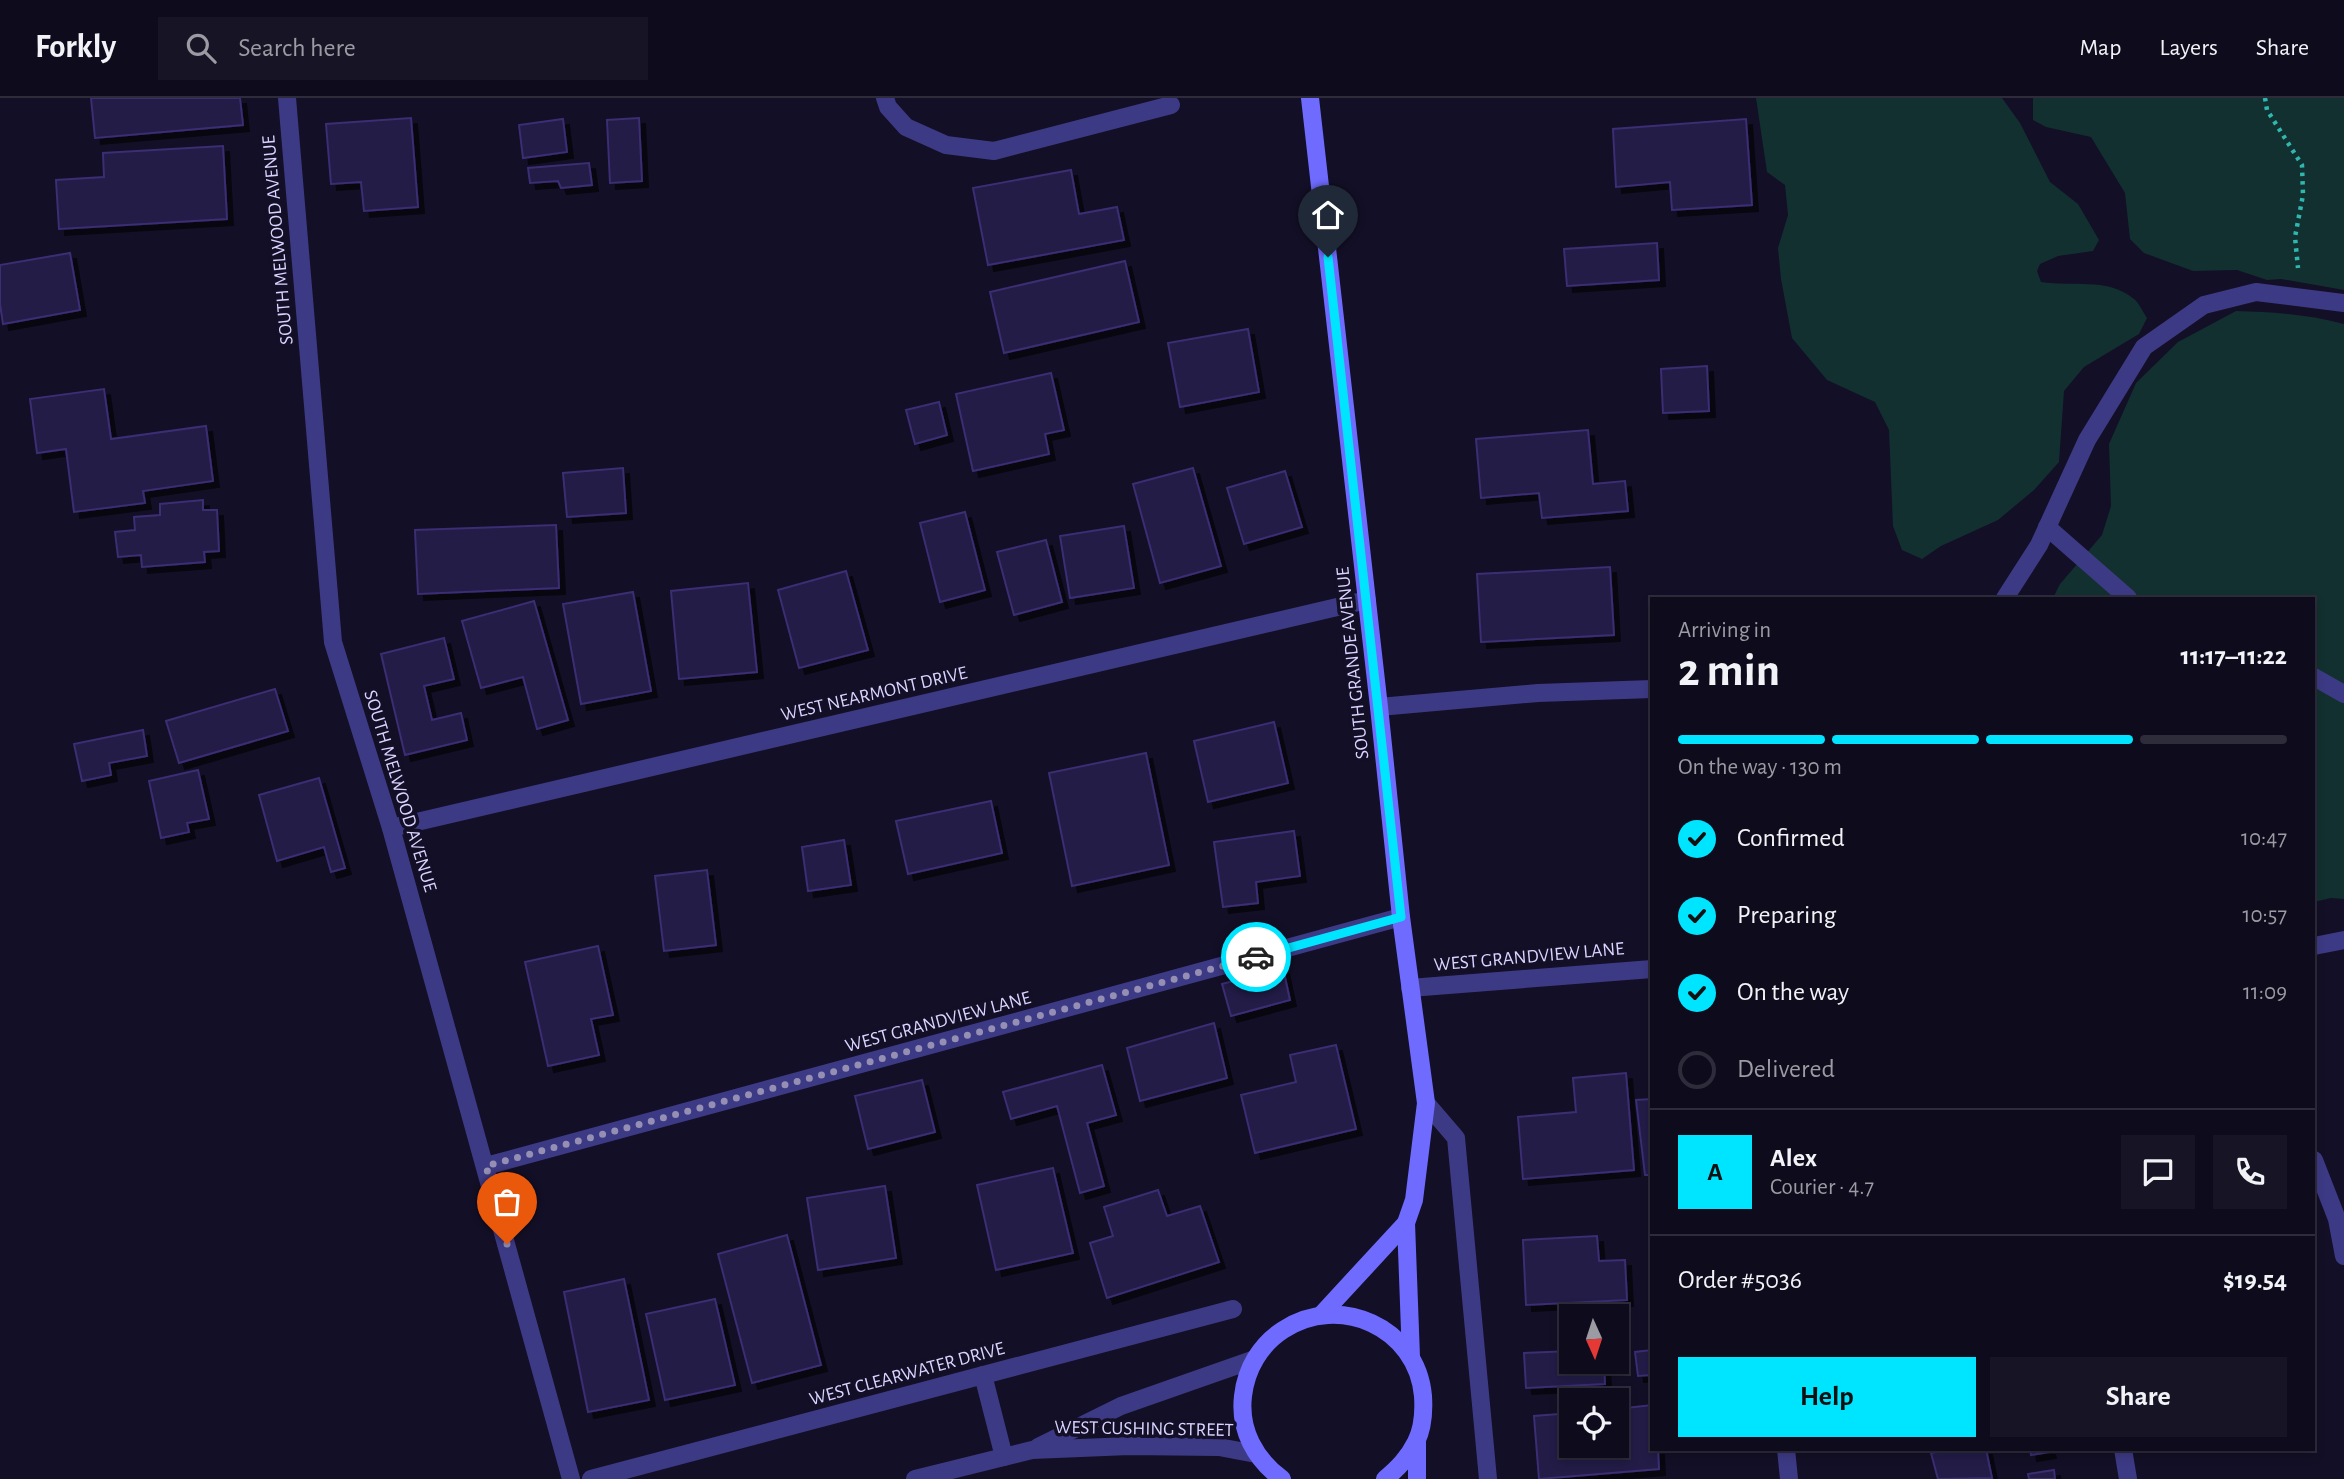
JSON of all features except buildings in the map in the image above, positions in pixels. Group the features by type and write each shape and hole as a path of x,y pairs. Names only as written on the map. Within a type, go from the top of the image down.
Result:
{"main road":[{"name":"SOUTH GRANDE AVENUE","path":"1310,98 1401,917 1426,1103 1414,1200 1406,1223 1411,1357"},
{"name":"SOUTH GRANDE AVENUE","path":"1322,1314 1406,1223"},
{"path":"1282,1479 1270,1471 1256,1454 1246,1431 1242,1406 1245,1381 1255,1359 1272,1337 1295,1322 1322,1314 1348,1315 1373,1323 1395,1338 1411,1357 1422,1384 1424,1412 1417,1440 1417,1479"},
{"path":"1385,1479 1404,1462 1417,1440"}],"street":[{"name":"SOUTH MELWOOD AVENUE","path":"286,98 333,642 391,828 571,1479"},
{"path":"885,98 888,107 906,127 946,145 994,151 1171,105"},
{"path":"2006,597 2039,545 2087,440 2144,347 2204,305 2256,292 2344,303"},
{"path":"2046,527 2127,597"},
{"name":"WEST NEARMONT DRIVE","path":"391,828 1367,600"},
{"path":"2315,678 2344,694"},
{"path":"1379,707 1538,693 1650,689"},
{"name":"WEST GRANDVIEW LANE","path":"486,1166 1401,917"},
{"path":"2315,946 2344,940"},
{"name":"WEST GRANDVIEW LANE","path":"1410,988 1650,969"},
{"path":"1426,1103 1456,1138 1488,1479"},
{"path":"2315,1163 2337,1219 2344,1256"},
{"name":"WEST CLEARWATER DRIVE","path":"592,1479 1233,1309"},
{"name":"WEST CUSHING STREET","path":"1032,1450 1121,1406 1255,1359"},
{"path":"983,1376 1004,1457"},
{"name":"WEST CUSHING STREET","path":"915,1479 1032,1450 1129,1446 1219,1447 1256,1454"},
{"path":"1786,1451 1789,1479"},
{"path":"2123,1451 2128,1479"}],"path":[{"path":"2266,98 2267,110 2302,165 2303,195 2295,237 2301,298"}],"green space":[{"path":"1756,98 2002,98 2020,123 2050,182 2078,204 2099,240 2093,251 2058,256 2040,264 2037,271 2041,282 2113,288 2134,299 2147,318 2139,334 2084,367 2064,391 2059,462 2034,490 1998,520 1941,546 1922,559 1902,550 1893,526 1889,430 1875,402 1827,380 1792,338 1778,248 1788,215 1785,185 1767,172"},
{"path":"2033,98 2344,98 2344,290 2281,279 2267,280 2237,270 2193,271 2144,253 2130,239 2125,193 2091,137 2046,127 2033,120"},
{"path":"2236,311 2290,314 2344,324 2344,899 2331,898 2315,902 2315,597 2054,597 2060,584 2102,535 2111,506 2109,444 2136,383 2178,342"}],"way so far":[{"path":"507,1244 486,1166 1256,957"}],"route":[{"path":"1256,957 1401,917 1328,257"}]}
